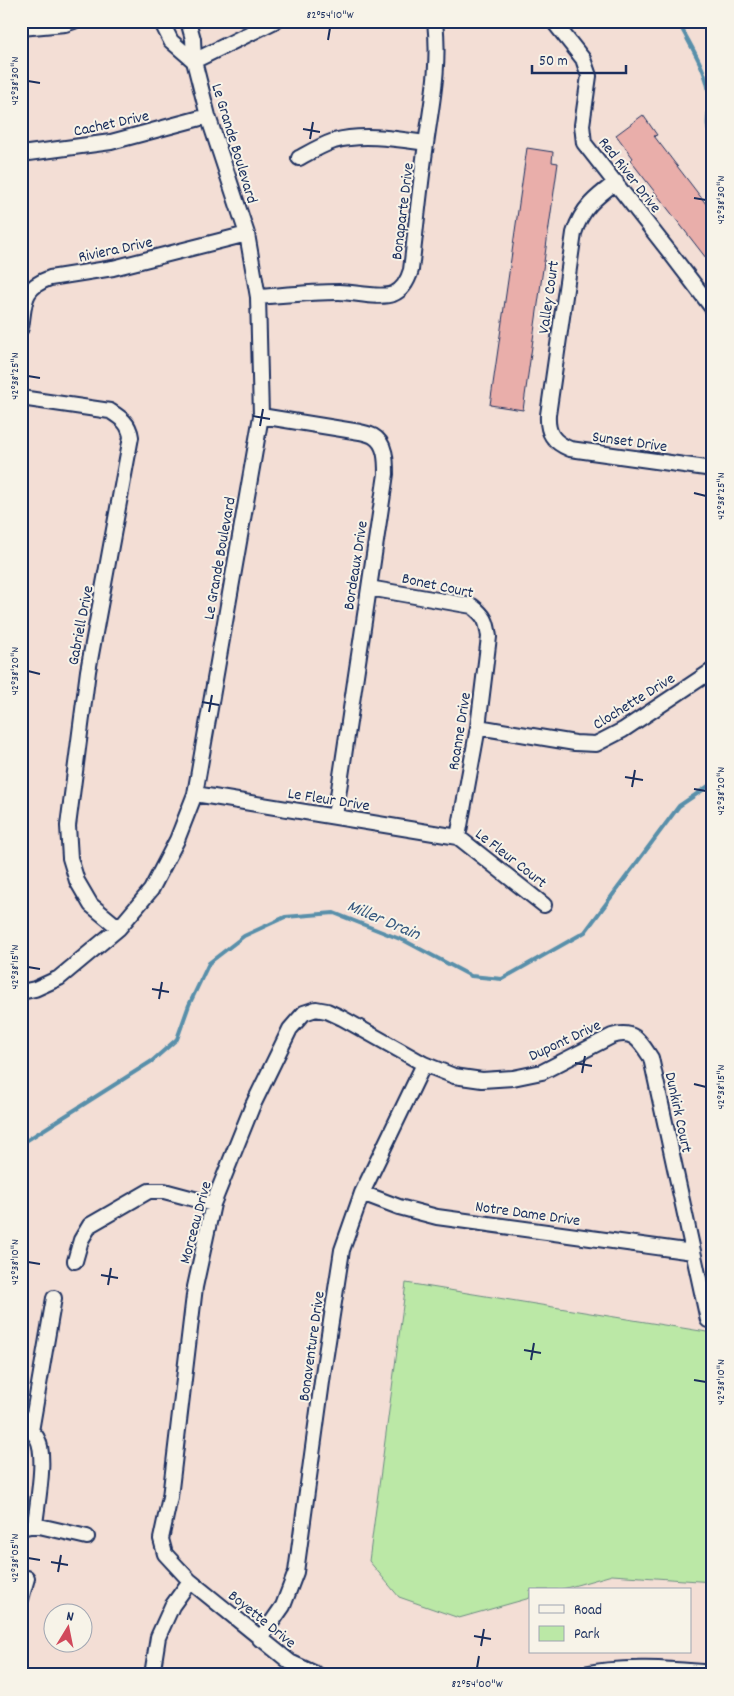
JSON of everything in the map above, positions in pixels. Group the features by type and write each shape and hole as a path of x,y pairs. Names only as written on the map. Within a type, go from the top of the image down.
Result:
{"street":[{"path":"21,28 65,24 74,21"},
{"path":"161,21 171,41 194,61 275,21"},
{"name":"Le Grande Boulevard","path":"21,992 35,989 58,978 119,928 151,890 177,840 195,794 261,416 258,297 247,234 208,116 194,61 194,39 188,21"},
{"name":"Bonaparte Drive","path":"258,297 313,292 393,294 407,281 411,270 426,143 436,79 438,44 435,21"},
{"name":"Red River Drive","path":"553,21 583,59 589,76 582,125 584,143 713,310"},
{"name":"Cachet Drive","path":"21,154 111,142 208,116"},
{"path":"299,158 334,141 354,138 392,138 426,143"},
{"name":"Valley Court","path":"550,433 547,425 548,415 574,233 584,209 597,196 616,182"},
{"name":"Riviera Drive","path":"21,328 26,298 30,289 40,282 50,278 113,268 247,234"},
{"name":"Gabriell Drive","path":"21,398 110,411 121,418 129,427 131,437 88,671 68,826 70,858 77,881 90,904 119,928"},
{"name":"Bordeaux Drive","path":"261,416 374,436 384,449 386,459 386,474 335,816"},
{"name":"Sunset Drive","path":"550,433 553,439 570,449 713,469"},
{"name":"Bonet Court","path":"369,588 472,606 482,614 488,631"},
{"name":"Roanne Drive","path":"458,837 478,727 488,631"},
{"name":"Clochette Drive","path":"478,727 575,743 596,744 624,730 713,670"},
{"name":"Le Fleur Drive","path":"195,794 458,837"},
{"name":"Le Fleur Court","path":"458,837 544,905"},
{"name":"Morceau Drive","path":"190,1581 165,1554 161,1538 170,1498 196,1286 213,1204 252,1107 290,1029 304,1013 316,1009 327,1011 342,1018 424,1064"},
{"name":"Dupont Drive","path":"424,1064 454,1076 473,1079 513,1078 542,1072 621,1033 631,1035 640,1041 650,1058"},
{"name":"Dunkirk Court","path":"650,1058 708,1320"},
{"name":"Bonaventure Drive","path":"260,1639 283,1606 296,1572 342,1250 362,1193 424,1064"},
{"path":"75,1261 81,1240 90,1225 149,1191 164,1191 213,1204"},
{"name":"Notre Dame Drive","path":"362,1193 399,1207 438,1217 693,1252"},
{"path":"35,1525 41,1461 40,1446 36,1436 26,1429 54,1298"},
{"path":"21,1528 35,1525 87,1537"},
{"path":"21,1599 27,1578"},
{"path":"152,1675 158,1637 172,1606 190,1581"},
{"name":"Boyette Drive","path":"190,1581 290,1662 318,1675"},
{"path":"578,1675 646,1668 713,1673"}],"green space":[{"path":"406,1283 713,1333 713,1582 612,1575 566,1588 529,1588 529,1598 459,1618 399,1597 369,1561"}],"building":[{"path":"643,115 657,135 654,136 713,213 713,267 630,160 633,158 616,135"},
{"path":"527,148 553,152 552,162 558,163 523,410 490,405"}],"waterway":[{"name":"Miller Drain","path":"678,21 707,82 710,98 708,128 713,141"},
{"name":"Miller Drain","path":"21,1144 152,1061 177,1039 189,1005 209,963 244,936 285,917 334,913 405,941 471,976 502,979 585,932 679,806 713,783"}]}
